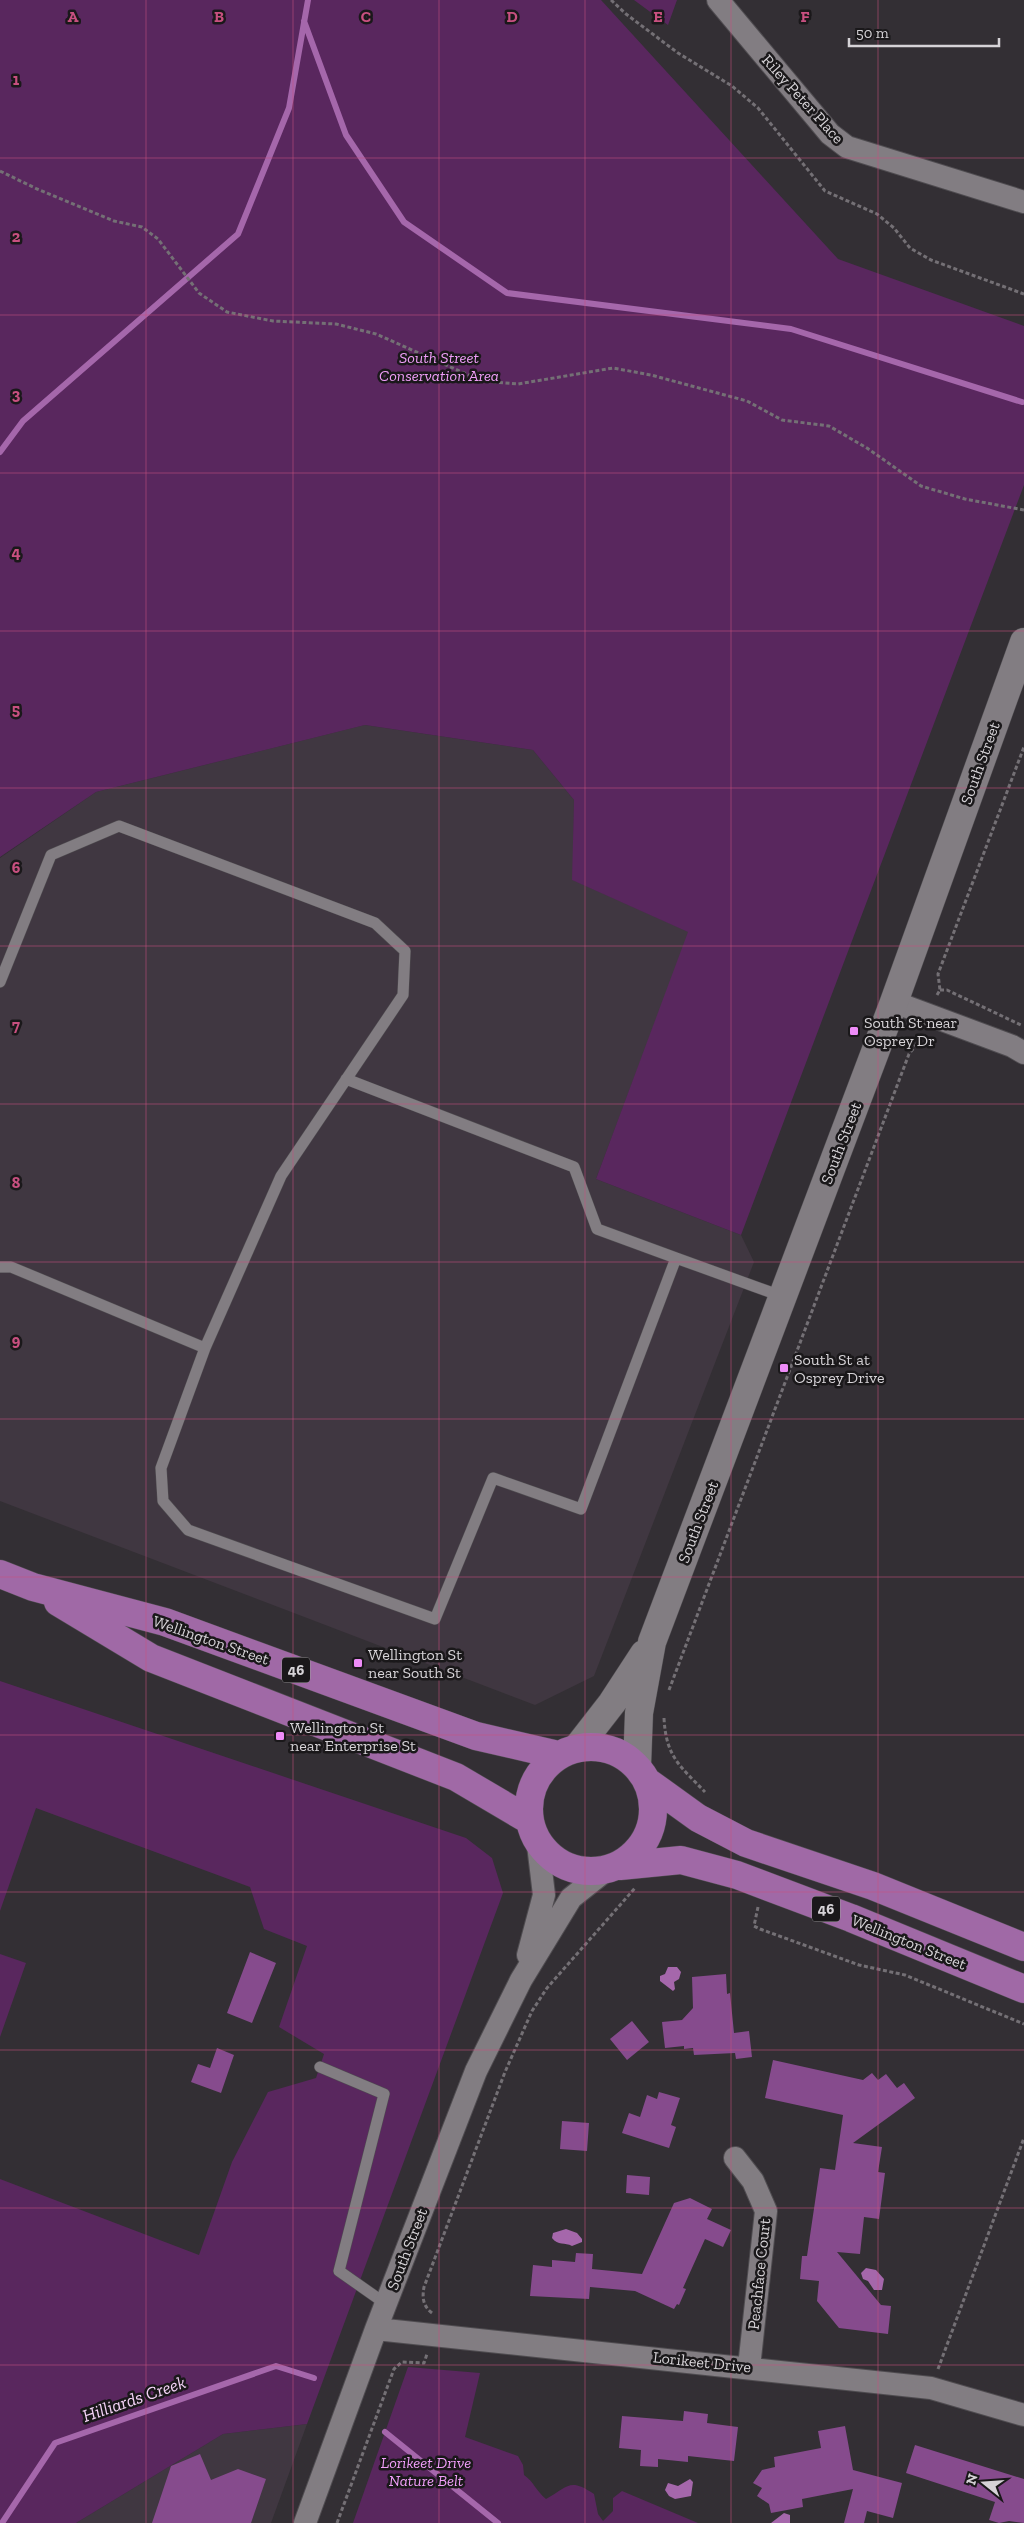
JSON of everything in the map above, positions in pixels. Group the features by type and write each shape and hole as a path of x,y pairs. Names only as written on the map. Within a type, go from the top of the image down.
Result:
{"main road":[{"name":"Wellington Street","path":"0,1574 33,1587 166,1622 476,1736 568,1752 599,1746 620,1753 642,1774 698,1818 746,1843 873,1886 1024,1947"},
{"name":"Wellington Street","path":"33,1587 151,1658 456,1777 534,1833 563,1866 584,1872 681,1860 737,1875 851,1918 1024,1989"},
{"path":"534,1833 529,1798 534,1782 547,1764 568,1752"},
{"path":"612,1868 631,1858 645,1842 652,1825 654,1803 642,1774"}],"street":[{"name":"Riley Peter Place","path":"718,0 830,134 847,147 1024,202"},
{"name":"South Street","path":"642,1774 638,1713 652,1642 894,1002 1024,642"},
{"path":"894,1002 1012,1046 1024,1053"},
{"name":"South Street","path":"568,1752 612,1703 652,1642"},
{"name":"South Street","path":"520,1980 544,1895 534,1833"},
{"name":"South Street","path":"304,2523 376,2329 476,2071 520,1980 571,1898 612,1868"},
{"name":"Peachface Court","path":"736,2158 753,2181 766,2211 749,2367"},
{"name":"Lorikeet Drive","path":"376,2329 749,2367 931,2388 1024,2415"}],"lane":[{"path":"0,982 50,854 119,826 375,923 405,951 402,995 281,1176 205,1348 161,1468 163,1501 188,1530 435,1619 494,1478 581,1509 676,1258"},
{"path":"346,1079 574,1167 597,1229 784,1297"},
{"path":"0,1267 11,1267 205,1348"},
{"path":"320,2067 384,2094 339,2271 386,2304"}],"path":[{"path":"611,0 626,14 678,53 732,86 758,108 825,191 877,214 894,228 910,248 931,260 1024,294"},
{"path":"0,171 37,189 114,221 142,227 158,238 199,293 227,312 273,321 336,324 376,334 482,381 518,384 613,368 651,375 747,401 782,420 830,426 868,448 921,486 965,499 1024,510"},
{"path":"937,995 940,990 938,974 1024,746"},
{"path":"940,990 947,990 1024,1027"},
{"path":"668,1697 909,1054 922,1039 924,1032"},
{"path":"664,1712 665,1739 675,1761 710,1797"},
{"path":"337,2523 394,2368 402,2362 424,2363 440,2316 426,2308 422,2298 424,2287 505,2072 532,2011 547,1988 634,1889 639,1887"},
{"path":"750,1904 758,1908 754,1926 760,1929 859,1965 905,1975 1024,2024"},
{"path":"931,2388 1024,2138"}],"shaded area":[{"path":"365,725 533,750 574,800 573,880 689,932 596,1179 741,1235 754,1262 594,1676 535,1705 0,1501 0,858 96,792"},
{"path":"668,1967 677,1967 681,1972 679,1979 674,1982 675,1989 673,1991 660,1981 660,1976 665,1974"},
{"path":"566,2229 577,2233 582,2242 572,2246 559,2243 552,2238 553,2233"},
{"path":"866,2268 876,2270 884,2279 882,2290 874,2290 868,2281 863,2279 861,2273"},
{"path":"307,2424 271,2523 76,2523 223,2434"},
{"path":"690,2479 693,2482 691,2496 675,2499 669,2496 665,2490 668,2483 678,2486"},
{"path":"784,2513 790,2515 790,2523 771,2523"}],"green space":[{"name":"South Street Conservation Area","path":"0,0 601,0 838,259 1024,326 1024,485 741,1235 596,1179 688,932 572,880 574,800 533,750 365,725 96,792 0,857"},
{"path":"634,0 677,0 668,25"},
{"path":"0,1681 466,1838 492,1858 503,1893 307,2424 223,2434 76,2523 0,2523 0,2179 199,2255 232,2162 268,2092 316,2078 324,2054 279,2027 307,1946 264,1929 250,1887 36,1808 0,1911"},
{"path":"0,1954 26,1963 0,2037"},
{"name":"Lorikeet Drive Nature Belt","path":"408,2367 480,2373 465,2437 518,2456 523,2465 524,2475 546,2499 569,2486 579,2486 594,2494 598,2514 603,2521 613,2511 613,2498 622,2491 698,2523 353,2523"}],"building":[{"path":"250,1952 276,1963 252,2023 227,2013"},
{"path":"726,1974 727,1994 730,1993 734,2033 749,2031 752,2057 736,2059 735,2053 694,2055 693,2048 684,2049 684,2046 665,2048 662,2022 682,2020 693,2008 692,1977"},
{"path":"632,2021 649,2042 627,2060 610,2039"},
{"path":"217,2048 234,2055 221,2093 191,2082 198,2064 210,2068"},
{"path":"773,2060 863,2080 872,2073 878,2080 886,2074 897,2088 904,2083 915,2098 853,2143 882,2147 878,2172 885,2173 879,2219 864,2217 860,2254 837,2252 881,2305 891,2306 888,2334 839,2328 817,2301 819,2281 800,2279 802,2256 807,2256 820,2168 835,2170 843,2115 765,2098"},
{"path":"659,2092 680,2098 671,2125 676,2127 669,2148 622,2133 629,2113 640,2117 647,2095 657,2099"},
{"path":"562,2121 589,2123 587,2151 560,2149"},
{"path":"627,2175 650,2177 649,2195 626,2193"},
{"path":"690,2198 712,2209 707,2219 731,2230 723,2247 705,2239 683,2288 686,2289 679,2305 677,2304 674,2309 635,2291 590,2287 589,2299 530,2296 533,2265 552,2267 552,2260 575,2262 576,2253 593,2254 592,2269 642,2274 674,2203"},
{"path":"684,2411 708,2414 707,2423 738,2427 734,2461 688,2456 688,2462 658,2459 658,2467 640,2466 641,2450 619,2448 622,2416 683,2421"},
{"path":"845,2426 853,2470 902,2483 893,2518 867,2511 864,2523 844,2523 853,2489 802,2499 803,2507 771,2513 769,2504 757,2496 762,2488 753,2483 762,2470 775,2467 774,2457 821,2448 818,2431"},
{"path":"915,2445 1024,2479 1024,2523 1009,2521 999,2523 989,2520 995,2502 906,2473"},
{"path":"200,2454 211,2480 238,2469 266,2479 251,2523 152,2523 171,2466"}],"waterway":[{"path":"0,452 23,421 238,234 289,108 308,0"},
{"path":"304,21 346,135 404,222 507,293 791,329 1022,402"},
{"name":"Hilliards Creek","path":"2,2523 55,2443 276,2366 314,2378"},
{"name":"Hilliards Creek","path":"385,2432 498,2523"}],"place":[{"name":"South St near Osprey Dr","path":"854,1031"},
{"name":"South St at Osprey Drive","path":"784,1368"},
{"name":"Wellington St near South St","path":"358,1663"},
{"name":"Wellington St near Enterprise St","path":"280,1736"}]}
